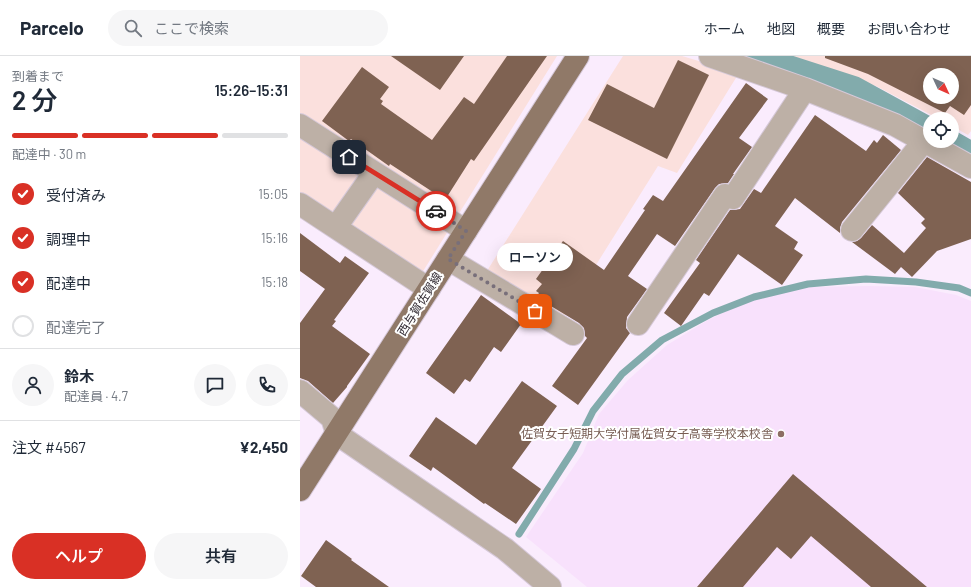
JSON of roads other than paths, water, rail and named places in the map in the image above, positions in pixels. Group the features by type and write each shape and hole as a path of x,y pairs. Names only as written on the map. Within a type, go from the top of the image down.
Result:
{"main road":[{"name":"西与賀佐賀線","path":"300,490 578,56"}],"street":[{"path":"710,56 805,89 895,125 923,140"},
{"path":"638,324 725,195 733,198 805,89"},
{"path":"300,125 466,231"},
{"path":"852,230 923,142"},
{"path":"937,148 971,167"},
{"path":"336,227 374,173"},
{"path":"300,204 429,288"},
{"path":"448,259 573,334"},
{"path":"300,391 332,418 337,434 505,549 550,587"}],"waterway":[{"path":"756,56 855,88 923,125"},
{"path":"959,146 971,153"},
{"path":"519,534 574,449 593,411 622,374 662,340 713,313 754,297 808,284 866,279 916,282 959,288 971,293"}],"place":[{"name":"ローソン","path":"535,311"},
{"name":"佐賀女子短期大学付属佐賀女子高等学校本校舎","path":"781,434"}]}
